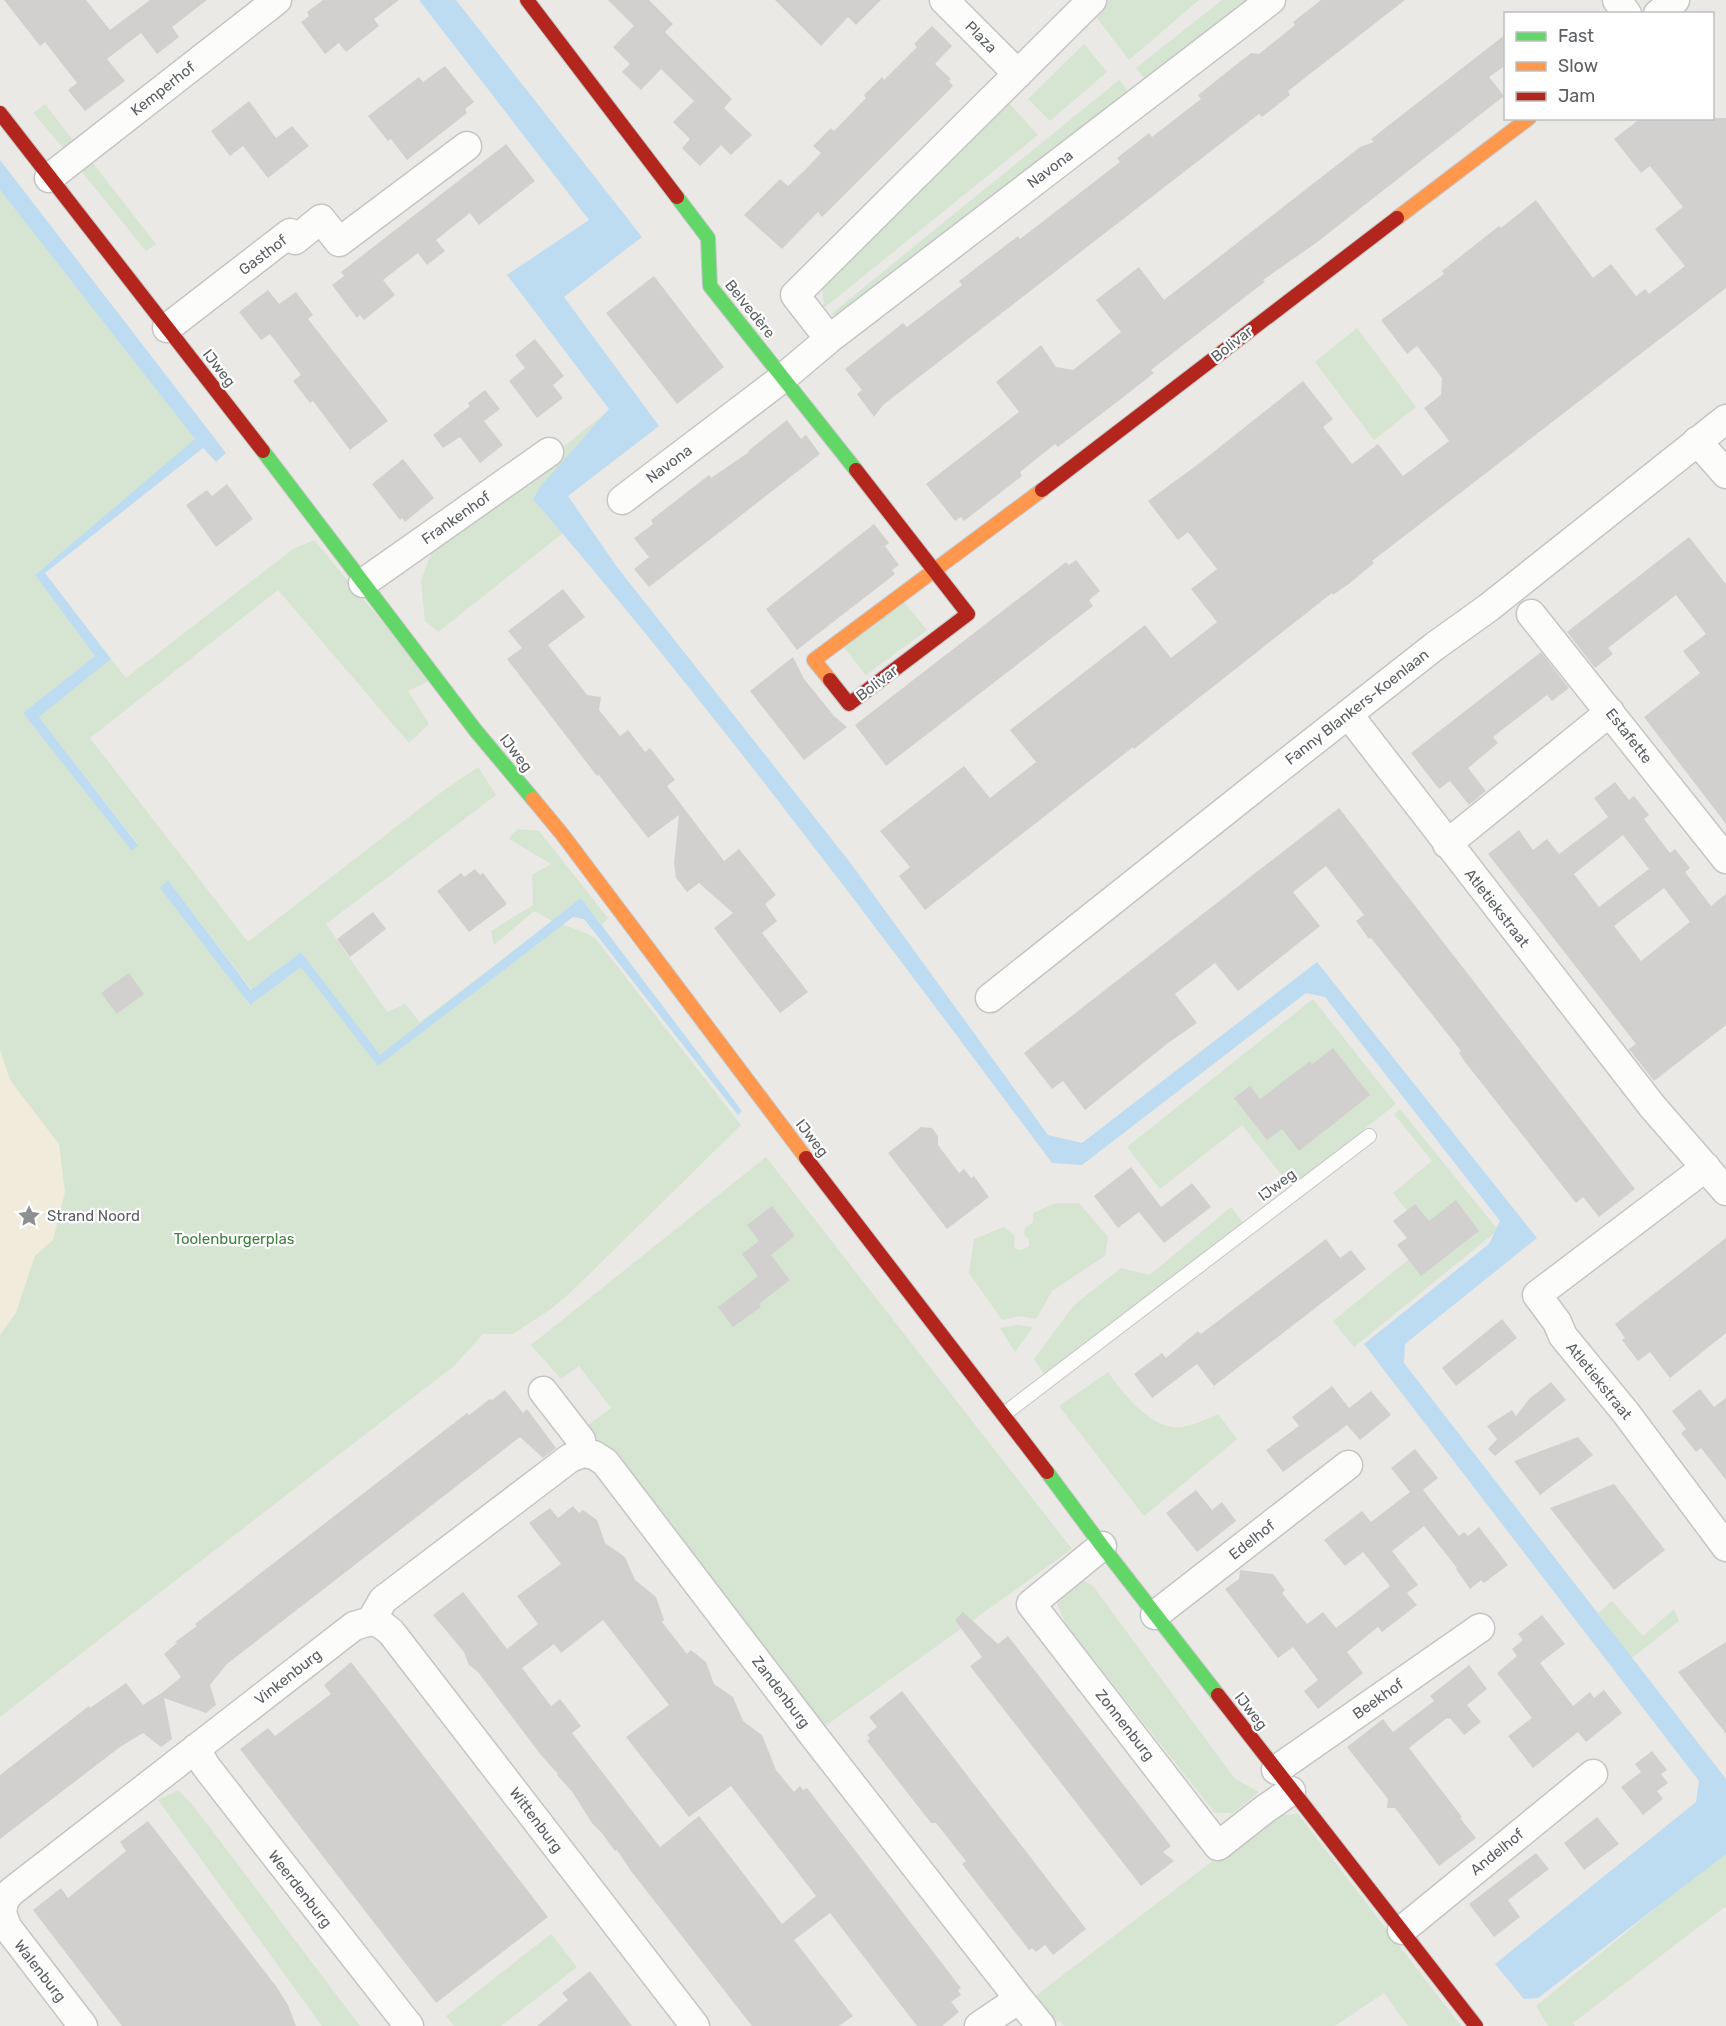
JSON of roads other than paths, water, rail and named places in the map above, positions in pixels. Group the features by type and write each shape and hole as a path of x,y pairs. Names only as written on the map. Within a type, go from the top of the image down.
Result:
{"street":[{"name":"Kemperhof","path":"49,178 277,0"},
{"name":"Belvedère","path":"527,0 708,238 710,286 935,570"},
{"name":"Plaza","path":"944,0 1018,74"},
{"path":"829,339 795,295 1092,0"},
{"name":"Navona","path":"622,500 1271,0"},
{"path":"1660,12 1675,0"},
{"name":"IJweg","path":"0,113 476,731 562,834 754,1092 1004,1414 1102,1546 1476,2026"},
{"name":"Bolivar","path":"935,570 968,614 849,704 814,660 935,570 1063,475 1302,289 1526,120"},
{"name":"Gasthof","path":"167,328 290,233 295,240 321,219 339,242 467,146"},
{"name":"Fanny Blankers-Koenlaan","path":"990,998 1348,714 1488,608 1726,419"},
{"path":"1696,441 1726,474"},
{"name":"Frankenhof","path":"363,583 549,452"},
{"name":"Estafette","path":"1531,614 1726,859"},
{"path":"1447,844 1611,712"},
{"name":"Atletiekstraat","path":"1348,714 1652,1106 1726,1191"},
{"name":"Atletiekstraat","path":"1706,1167 1537,1295 1557,1322 1563,1336 1626,1413 1726,1548"},
{"path":"371,1622 383,1600 570,1458 583,1453 581,1440 543,1391"},
{"name":"Zandenburg","path":"583,1453 594,1455 605,1462 817,1740 1041,2026"},
{"name":"Edelhof","path":"1155,1615 1348,1465"},
{"name":"Zonnenburg","path":"1102,1546 1031,1604 1218,1846 1265,1809 1284,1781"},
{"name":"Vinkenburg","path":"1,1913 4,1901 11,1892 354,1626 371,1622"},
{"name":"Wittenburg","path":"371,1622 381,1624 391,1632 695,2026"},
{"name":"Beekhof","path":"1284,1781 1480,1628"},
{"name":"Weerdenburg","path":"196,1748 212,1774 324,1921 409,2026"},
{"name":"Andelhof","path":"1402,1930 1593,1774"},
{"name":"Walenburg","path":"1,1913 7,1927 83,2026"},
{"path":"979,2026 1019,1999"}],"lane":[{"name":"IJweg","path":"1004,1414 1369,1136"}],"water":[{"path":"419,0 456,0 642,237 564,297 659,426 568,496 617,567 852,865 1048,1135 1082,1143 1317,962 1537,1238 1405,1344 1404,1363 1726,1779 1726,1854 1538,1998 1524,1999 1495,1964 1696,1802 1699,1781 1364,1344 1489,1244 1500,1221 1325,997 1306,993 1082,1165 1052,1163 798,826 668,661 533,499 541,486 609,409 507,275 589,220"},
{"path":"0,160 226,453 216,462 203,448 45,573 111,659 39,717 138,845 132,851 23,713 95,656 35,575 195,439 0,190"},
{"path":"168,880 251,990 301,952 380,1055 581,898 742,1111 738,1115 584,919 573,917 378,1066 301,967 250,1005 160,888"}],"place":[{"name":"Strand Noord","path":"29,1216"}],"park label":[{"name":"Toolenburgerplas","path":"234,1239"}]}
